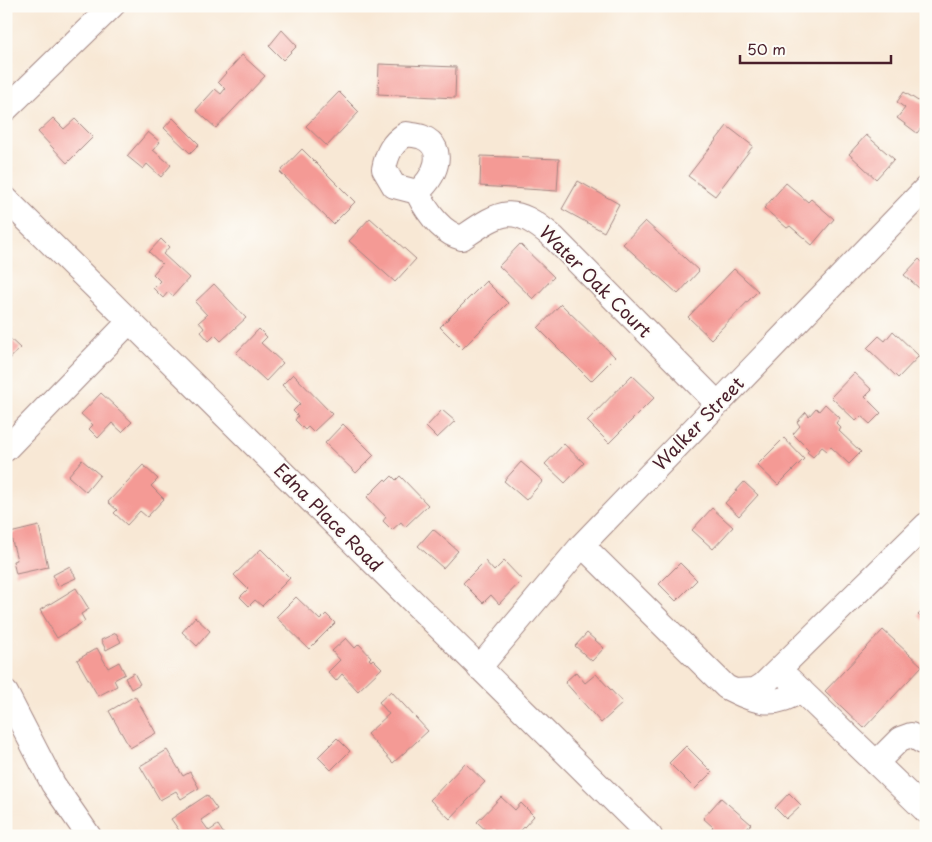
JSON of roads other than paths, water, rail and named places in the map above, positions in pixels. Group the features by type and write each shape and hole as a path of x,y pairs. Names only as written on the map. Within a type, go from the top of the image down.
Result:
{"street":[{"path":"6,108 112,6"},
{"name":"Walker Street","path":"479,668 582,545 926,188"},
{"name":"Water Oak Court","path":"417,192 425,209 453,236 462,238 502,214 520,214 537,223 553,236 718,404"},
{"name":"Edna Place Road","path":"6,199 650,836"},
{"path":"6,449 130,321"},
{"path":"734,691 755,690 779,669 926,525"},
{"path":"582,545 726,687 756,701 777,702 787,700 801,690"},
{"path":"779,669 926,811"},
{"path":"6,693 53,784 88,836"},
{"path":"876,763 900,739 911,735 926,744"}]}
